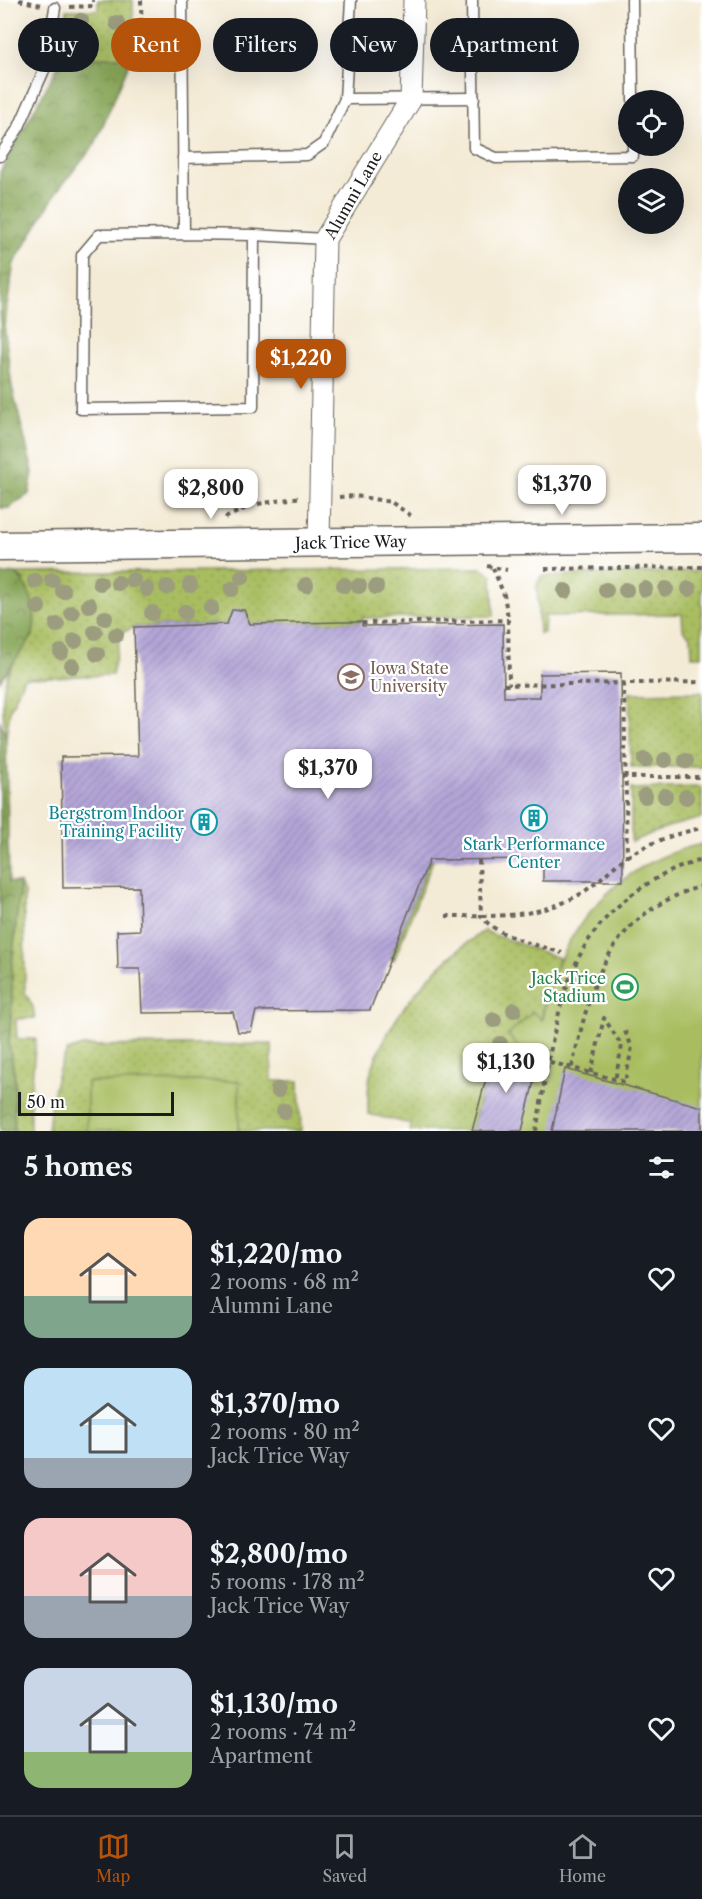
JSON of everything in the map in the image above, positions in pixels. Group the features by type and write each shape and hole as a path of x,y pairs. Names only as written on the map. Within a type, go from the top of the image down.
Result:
{"street":[{"name":"Alumni Lane","path":"318,542 325,239 411,99 414,0"},
{"name":"Jack Trice Way","path":"0,546 702,538"}],"lane":[{"path":"182,0 184,234"},
{"path":"183,159 307,155 324,143 345,99 351,0"},
{"path":"472,0 474,148 496,158 633,156"},
{"path":"632,0 633,90"},
{"path":"0,156 19,127 45,68 54,8"},
{"path":"345,99 474,98"},
{"path":"254,235 253,407 81,409 82,255 99,235 254,235 325,239"}],"path":[{"path":"19,0 54,8 93,6 93,0"},
{"path":"141,0 141,18"},
{"path":"545,569 702,567"},
{"path":"507,570 493,568 504,595 508,620 509,685"},
{"path":"362,623 508,620"},
{"path":"504,685 702,682"},
{"path":"624,683 627,858"},
{"path":"624,777 702,777"},
{"path":"446,916 528,914 573,898 627,858 668,837 702,828"},
{"path":"479,860 481,916 497,930 562,953"},
{"path":"536,1131 569,980 594,932 646,885 680,867 702,860"},
{"path":"572,1067 596,977 616,943 645,915 676,896 702,886"},
{"path":"591,1073 604,1018 622,1046 615,1080"},
{"path":"550,1062 625,1082 631,1042 624,1029"}],"green space":[{"path":"98,0 133,0 133,18 111,18 111,58 99,59 99,18 66,18 67,10 98,10"},
{"path":"99,57 111,57 111,72 125,72 95,144 58,190 14,263 4,325 12,387 33,472 29,494 9,508 0,508 0,172 55,72 99,72"},
{"path":"481,568 492,575 494,616 362,618 362,622 250,624 244,610 227,624 134,627 121,633 112,675 24,678 10,710 6,740 3,695 8,672 33,636 24,580 14,573"},
{"path":"702,571 702,656 692,656 691,637 683,630 682,614 545,616 544,633 539,634 537,585 541,576"},
{"path":"14,573 25,585 32,600 35,618 33,634 0,681 0,575"},
{"path":"702,692 702,767 631,767 629,693"},
{"path":"0,720 6,740 9,882 20,883 12,964 9,1044 15,1079 14,1131 0,1131"},
{"path":"702,787 702,818 668,827 631,842 631,789"},
{"name":"Jack Trice Stadium","path":"702,844 702,1131 472,1131 493,1052 516,1058 519,1048 508,1035 533,1012 542,1020 549,988 560,959 576,931 595,906 617,885 643,867 671,853"},
{"path":"429,860 433,860 394,960 390,959"},
{"path":"20,883 24,893 25,992 33,1007 35,1018 16,1019 17,1039 36,1039 30,1100 30,1131 14,1131 15,1079 9,1044 12,964"},
{"path":"484,931 559,958 545,997 541,1021 519,1048 516,1058 493,1052 472,1131 410,1131 411,1124 368,1114 368,1087 371,1072 389,1031 416,992 448,958"},
{"path":"272,1044 272,1081 299,1081 301,1131 239,1131 238,1081 87,1082 87,1131 48,1131 53,1090 67,1051 82,1046"},
{"path":"239,1081 239,1131 87,1131 87,1082"}],"building":[{"path":"232,610 244,610 250,624 362,622 362,626 503,624 504,697 540,697 540,674 621,673 623,881 543,881 543,859 429,860 370,1010 256,1011 251,1032 238,1032 233,1012 142,1013 140,969 118,969 117,931 140,930 139,887 63,888 61,757 138,756 134,627 227,624"},
{"path":"493,1052 538,1064 522,1131 472,1131"},
{"path":"565,1069 702,1107 702,1131 552,1131"}],"place":[{"name":"Iowa State University","path":"351,677"},
{"name":"Stark Performance Center","path":"534,818"},
{"name":"Bergstrom Indoor Training Facility","path":"204,822"},
{"name":"Jack Trice Stadium","path":"625,987"}]}
